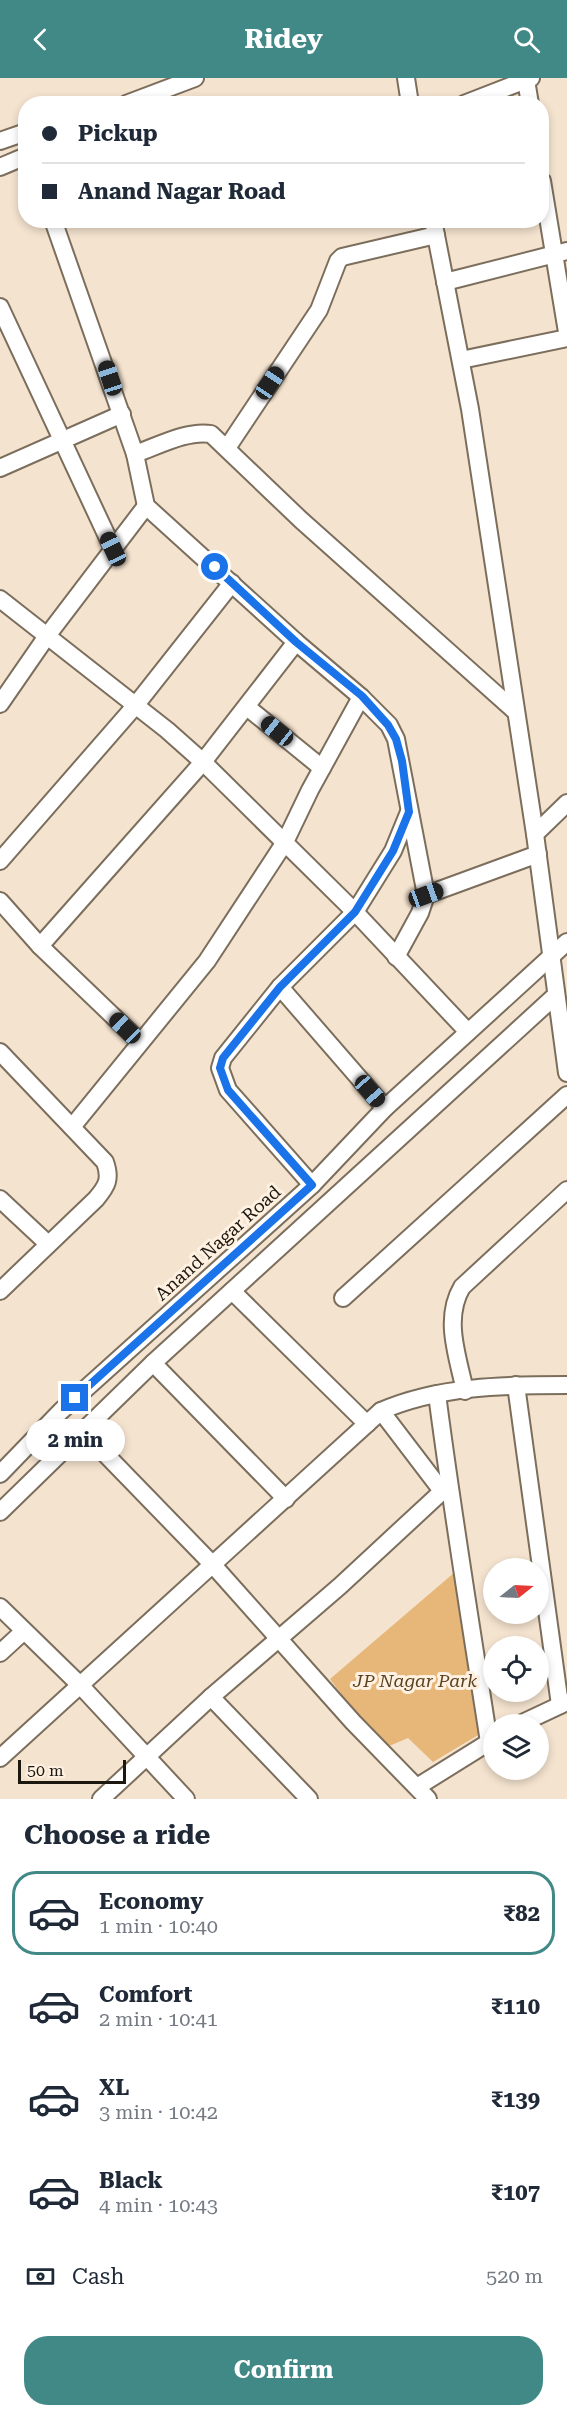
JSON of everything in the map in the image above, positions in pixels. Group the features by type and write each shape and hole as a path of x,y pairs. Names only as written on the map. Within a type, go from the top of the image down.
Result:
{"street":[{"path":"147,96 195,78"},
{"path":"406,78 409,96"},
{"path":"485,96 529,79 530,96"},
{"path":"0,141 18,135"},
{"path":"0,166 18,159"},
{"path":"549,209 560,253 567,332"},
{"path":"56,228 135,454 146,506 296,642 362,696 388,725 396,739 426,895 420,912 396,957"},
{"path":"227,448 319,310 334,269 342,257 434,228 470,409 538,854 567,1073"},
{"path":"445,282 560,253"},
{"path":"0,307 113,549"},
{"path":"460,360 567,338"},
{"path":"0,468 122,414"},
{"path":"135,454 202,433 211,434 301,520 515,711"},
{"path":"0,704 47,636 146,506"},
{"path":"0,861 135,705 232,583"},
{"path":"0,599 135,705 203,762 355,912 468,1032"},
{"path":"40,946 203,762 296,642"},
{"path":"72,1126 207,961 285,842 362,696"},
{"path":"247,707 322,768"},
{"path":"535,834 567,803"},
{"path":"312,1185 228,1090 220,1068 223,1058 280,987 355,912 393,851 409,812"},
{"path":"426,895 538,854"},
{"path":"0,901 40,946 140,1042"},
{"name":"Anand Nagar Road","path":"0,1474 61,1411 312,1185 385,1108 567,942"},
{"path":"280,987 385,1108"},
{"path":"0,1512 153,1362 556,995"},
{"path":"0,1052 105,1162 109,1173 107,1186 0,1291"},
{"path":"343,1298 567,1095"},
{"path":"465,1391 452,1320 453,1302 462,1287 567,1190"},
{"path":"0,1199 47,1243"},
{"path":"232,1291 367,1424"},
{"path":"153,1362 286,1499"},
{"path":"516,1385 564,1703 541,1714"},
{"path":"0,1758 381,1411 407,1399 437,1394 516,1385 567,1385"},
{"path":"437,1394 446,1488 458,1528 487,1714"},
{"path":"381,1411 446,1488"},
{"path":"82,1430 213,1565 281,1638 353,1722 422,1793 483,1747"},
{"path":"101,1799 211,1696 281,1638 446,1488"},
{"path":"0,1607 80,1685 186,1799"},
{"path":"0,1653 24,1631"},
{"path":"211,1696 309,1799"}],"green space":[{"name":"JP Nagar Park","path":"455,1572 480,1734 433,1762 408,1738 382,1749 330,1679"}],"route":[{"path":"75,1398 312,1185 228,1090 222,1079 220,1068 223,1058 280,987 355,912 393,851 409,812 402,761 396,739 388,725 362,696 296,642 215,567"}]}
